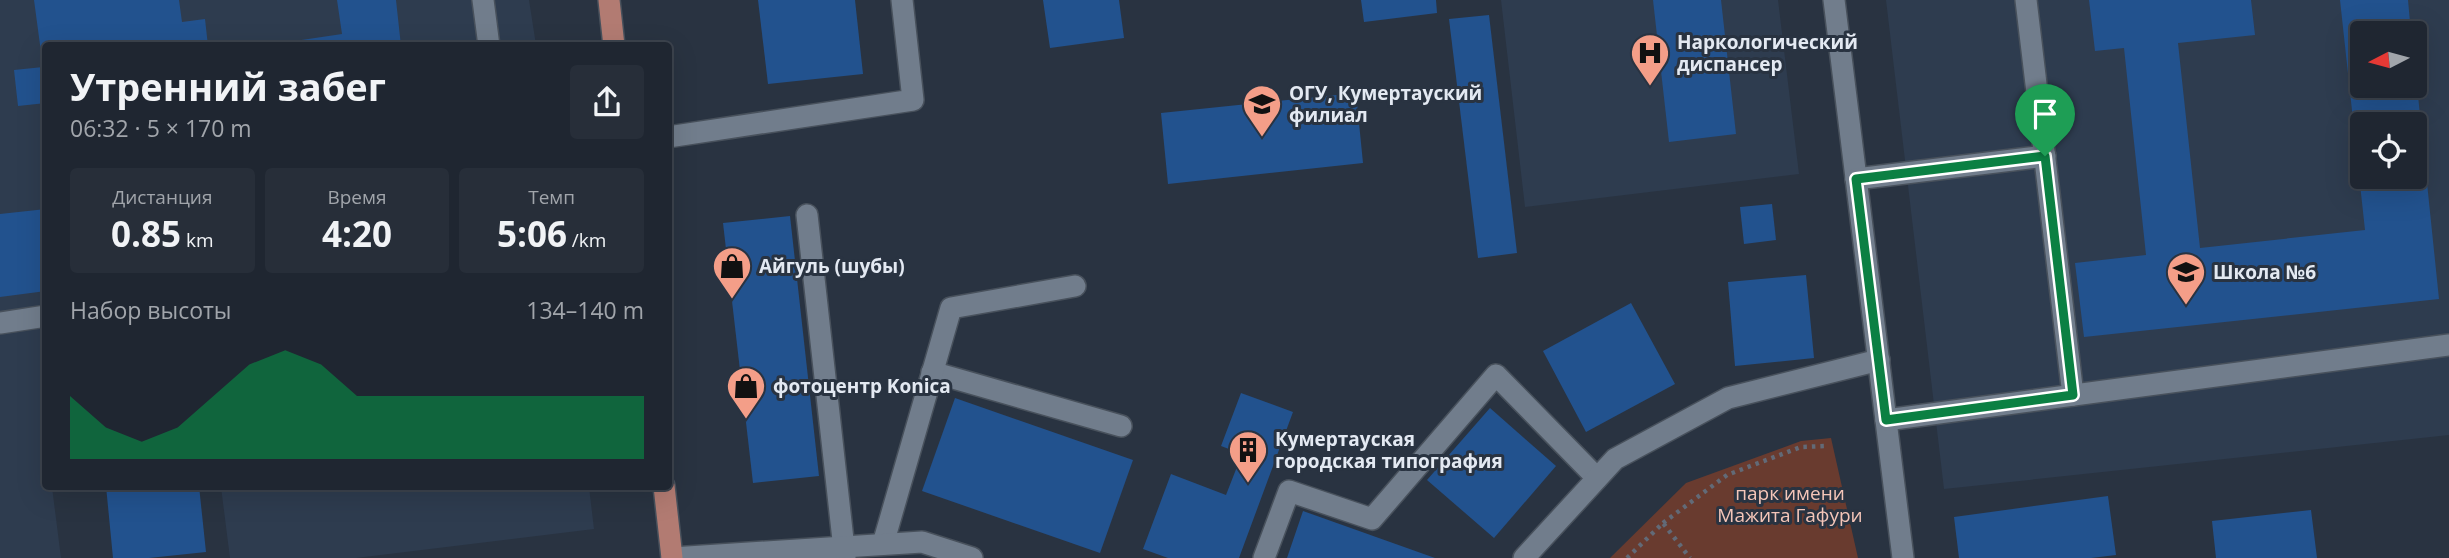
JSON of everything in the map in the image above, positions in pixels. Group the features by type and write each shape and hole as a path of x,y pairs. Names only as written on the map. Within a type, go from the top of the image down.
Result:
{"main road":[{"path":"609,0 614,42"},
{"path":"664,490 672,558"}],"street":[{"path":"483,0 488,42"},
{"path":"672,136 913,100 902,0"},
{"path":"1835,0 1903,558"},
{"path":"2026,0 2073,395"},
{"path":"1856,179 2045,156"},
{"path":"807,215 845,552"},
{"path":"883,544 951,308 1075,286"},
{"path":"0,323 42,317"},
{"path":"1886,420 2449,345"},
{"path":"1524,558 1615,459 1728,398 1879,360"},
{"path":"932,372 1121,426"},
{"path":"1264,558 1290,491 1372,519 1496,375 1597,478"},
{"path":"672,558 845,552 883,544 922,542 972,558"}],"path":[{"path":"1628,558 1663,523 1727,475 1801,447 1826,446"},
{"path":"1663,523 1690,558"}],"shaded area":[{"path":"0,0 529,0 536,42 42,42 42,490 52,490 61,558 0,558"},
{"name":"Наркологический диспансер","path":"1501,0 1778,0 1799,174 1525,207"},
{"name":"Школа №6","path":"1886,0 2449,0 2449,435 1944,489"},
{"path":"221,490 589,490 594,529 356,558 230,558"}],"green space":[{"name":"парк имени Мажита Гафури","path":"1831,438 1858,558 1610,558 1686,483 1801,441"}],"building":[{"path":"34,0 179,0 182,22 205,19 208,42 42,42 42,60"},
{"path":"337,0 396,0 401,42 288,42 342,34"},
{"path":"758,0 855,0 863,74 768,84"},
{"path":"1043,0 1119,0 1124,38 1050,48"},
{"path":"1361,0 1436,0 1437,13 1364,22"},
{"path":"1653,0 1721,0 1736,134 1669,142"},
{"path":"2089,0 2251,0 2255,35 2178,43 2200,248 2365,230 2361,189 2427,189 2427,183 2439,299 2084,337 2075,263 2146,255 2124,48 2095,51"},
{"path":"2340,0 2408,0 2410,21 2350,21 2350,92"},
{"path":"1489,15 1517,253 1478,258 1449,19"},
{"path":"42,67 42,103 18,106 14,70"},
{"name":"ОГУ, Кумертауский филиал","path":"1356,93 1363,163 1168,184 1161,113"},
{"path":"2351,98 2418,98 2420,112 2352,112"},
{"path":"1772,204 1776,240 1744,244 1740,207"},
{"path":"42,209 42,292 0,297 0,214"},
{"path":"790,216 819,476 753,483 723,223"},
{"path":"1806,275 1814,358 1735,366 1728,282"},
{"path":"1631,303 1675,384 1586,432 1543,351"},
{"name":"Кумертауская городская типография","path":"1241,393 1293,412 1239,558 1168,558 1143,549 1171,474 1226,495 1242,454 1221,446"},
{"path":"955,398 1133,460 1100,553 922,491"},
{"path":"1490,408 1556,466 1494,538 1427,480"},
{"path":"106,490 199,490 206,552 149,558 113,558"},
{"path":"2108,496 2116,555 2091,558 1959,558 1954,517"},
{"path":"2311,510 2317,558 2216,558 2212,521"},
{"path":"1303,511 1435,558 1287,558"}],"place":[{"name":"Наркологический диспансер","path":"1650,87"},
{"name":"ОГУ, Кумертауский филиал","path":"1262,138"},
{"name":"Айгуль (шубы)","path":"732,300"},
{"name":"Школа №6","path":"2186,306"},
{"name":"фотоцентр Konica","path":"746,420"},
{"name":"Кумертауская городская типография","path":"1248,484"}],"route":[{"path":"2045,156 2073,395 1886,420 1856,179 2045,156"}]}
